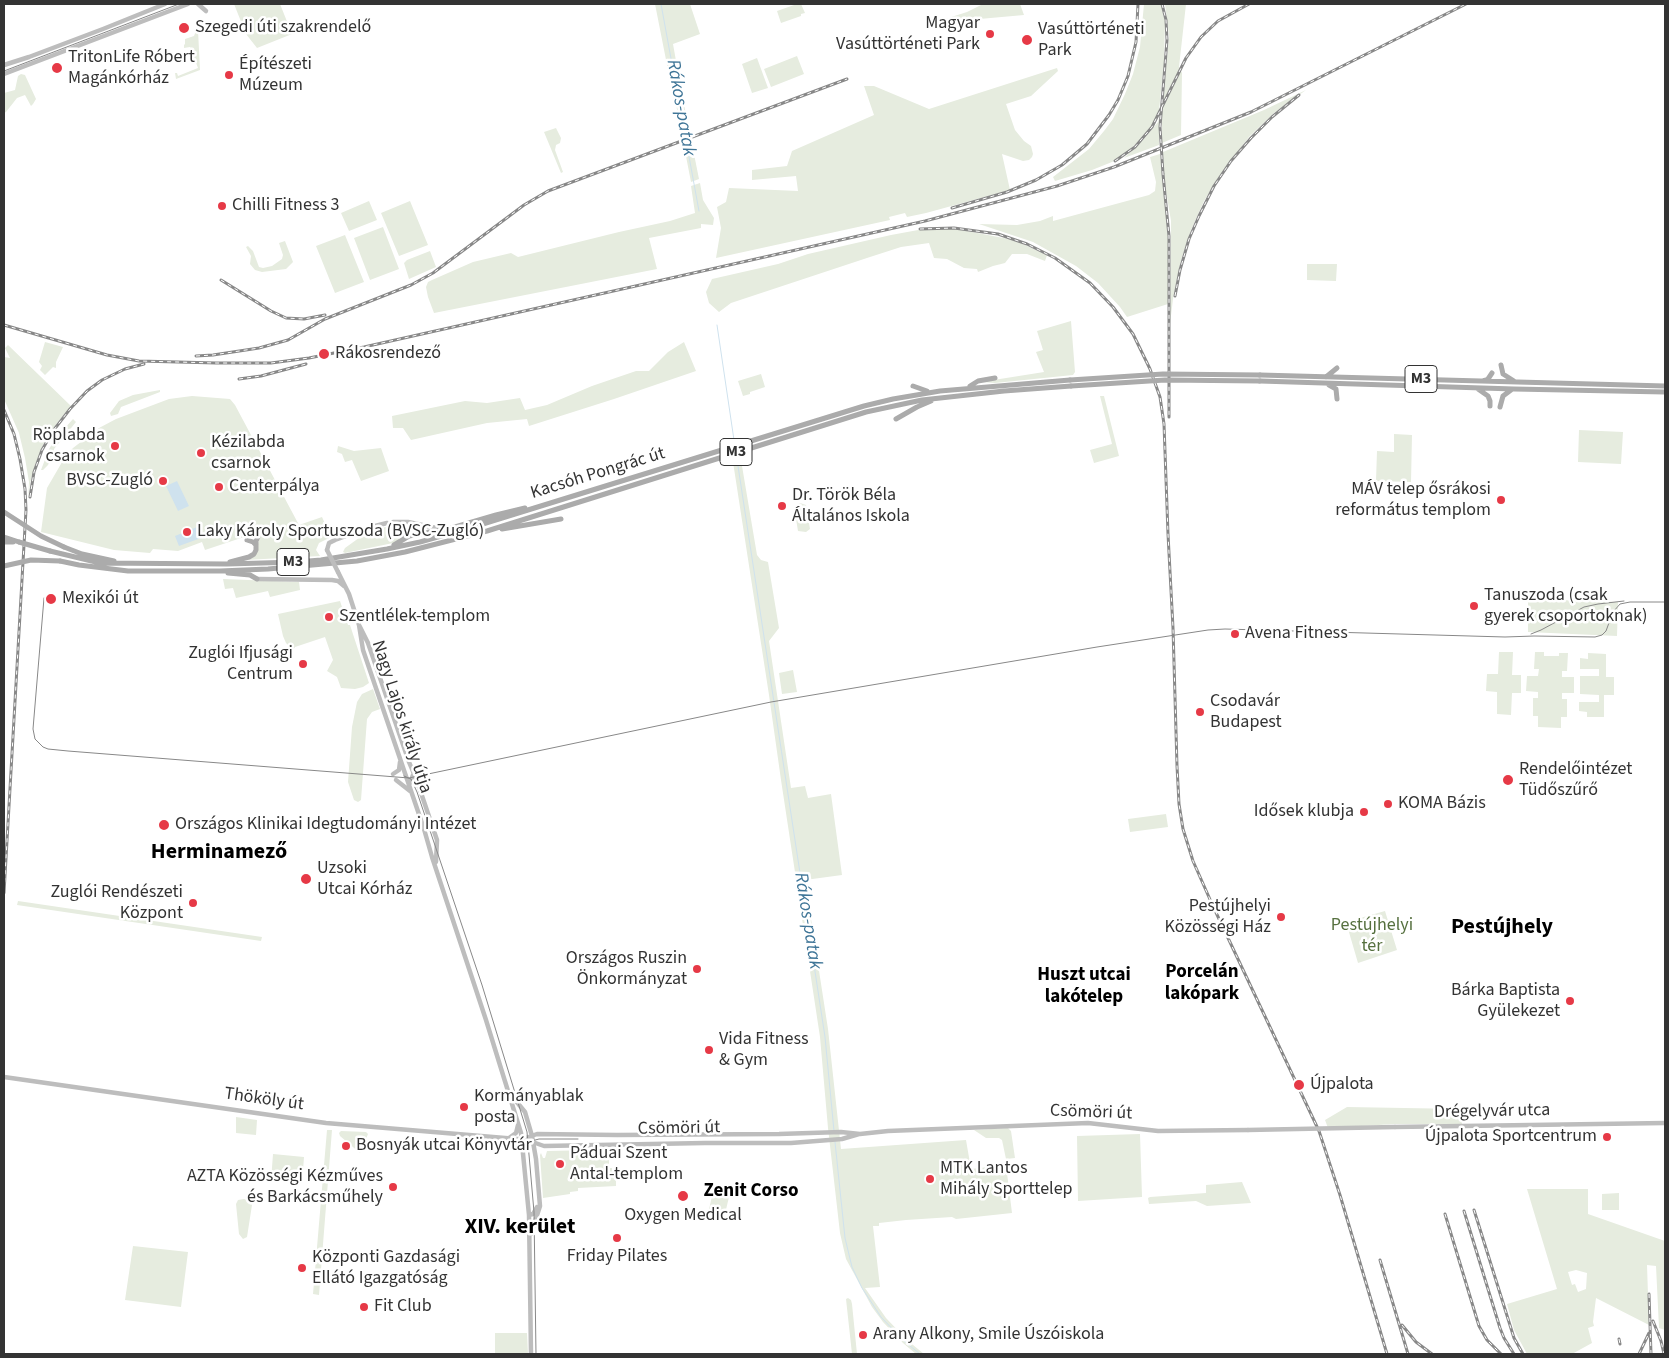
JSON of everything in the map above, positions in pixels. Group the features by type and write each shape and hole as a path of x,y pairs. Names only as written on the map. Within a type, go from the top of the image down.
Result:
{"main road":[{"path":"4,65 29,58 103,30 165,4"},
{"path":"4,74 188,4"},
{"path":"198,4 206,11 207,4"},
{"path":"1501,365 1502,373 1505,377 1517,382"},
{"path":"1326,377 1337,368"},
{"name":"M3","path":"1070,383 1163,374 1514,390 1665,392"},
{"path":"1482,382 1492,374"},
{"name":"M3","path":"1260,378 1326,377 1665,386"},
{"path":"967,388 978,381 995,378"},
{"path":"1321,382 1334,387 1337,392 1336,399"},
{"name":"Kacsóh Pongrác út","path":"130,564 227,564 321,560 387,549 438,537 844,411 893,399 967,388 1070,383"},
{"name":"Kacsóh Pongrác út","path":"142,570 220,571 268,569 357,560 406,552 487,531 852,416 939,398 1070,383"},
{"path":"913,386 930,392"},
{"path":"1478,388 1488,396 1490,406"},
{"path":"1500,407 1500,401 1504,394 1514,390"},
{"path":"896,419 917,407 939,398"},
{"path":"387,549 403,539 455,527 517,509 535,508"},
{"path":"4,512 41,536 64,547 92,557 130,564"},
{"path":"487,531 560,518"},
{"path":"389,523 403,522 441,529"},
{"path":"389,523 403,529 403,539"},
{"name":"Nagy Lajos király útja","path":"389,523 371,527 335,540 329,543 327,550 348,592 359,625 368,643 413,776 422,796 436,838 435,860 438,873"},
{"path":"227,564 252,556 256,550 258,537"},
{"path":"7,540 98,563 142,570"},
{"path":"246,540 256,545"},
{"path":"4,566 31,560 47,560 121,570 142,570"},
{"path":"98,563 130,564"},
{"path":"220,571 258,579 324,579 338,581 348,592"},
{"path":"324,579 339,573"},
{"name":"Nagy Lajos király útja","path":"359,625 363,650 424,828 522,1139 529,1205 531,1354"},
{"path":"393,774 400,768 399,756"},
{"path":"410,787 413,776 420,772"},
{"path":"406,774 413,776 422,796"},
{"path":"419,788 421,780 426,776"},
{"path":"396,780 412,793"},
{"path":"424,828 430,838 436,838"},
{"name":"Thököly út","path":"4,1077 326,1123 522,1139"},
{"name":"Nagy Lajos király útja","path":"509,1094 525,1112 536,1160 539,1213 530,1238"},
{"name":"Csömöri út","path":"619,1139 784,1142 842,1139 860,1134 888,1131 1085,1123 1158,1131 1320,1129"},
{"path":"509,1138 517,1131 518,1124"},
{"name":"Drégelyvár utca","path":"1320,1129 1665,1124"},
{"name":"Csömöri út","path":"619,1139 789,1133 838,1132 860,1134"},
{"path":"784,1142 789,1133"},
{"path":"522,1139 537,1134 619,1139"},
{"path":"781,1134 784,1142"},
{"path":"522,1139 544,1146 608,1145 619,1139"},
{"path":"608,1145 619,1139"},
{"path":"536,1160 537,1150 544,1146"},
{"path":"529,1215 533,1214 539,1199"},
{"path":"529,1205 533,1209 537,1207"}],"green space":[{"path":"234,4 280,4 292,34 257,48 246,34"},
{"path":"655,4 690,4 700,34 673,44 678,72 669,75"},
{"path":"801,4 805,13 781,23 777,11"},
{"path":"983,4 1020,4 1024,15 946,22 945,19 967,12"},
{"path":"1144,4 1161,4 1165,22 1164,63 1159,110 1156,120 1142,138 1126,153 1112,162 1055,181 1053,177 1089,149 1113,119 1133,74 1140,47"},
{"path":"1165,4 1186,4 1179,67 1182,73 1181,135 1162,143 1162,112 1169,36"},
{"path":"198,30 200,70 176,79 175,73 178,76 198,68 190,47 184,48 184,45 185,39 194,36"},
{"path":"797,56 804,74 771,87 764,69"},
{"path":"757,58 768,88 752,93 742,64"},
{"path":"1057,68 1058,71 1031,96 1006,104 1015,130 1031,146 1033,154 1029,160 1023,161 1002,154 1010,190 926,213 907,217 905,213 889,217 890,220 716,258 721,228 717,207 726,202 729,188 798,191 796,176 752,180 752,170 787,166 792,151 874,115 864,86 874,86 929,109"},
{"path":"21,74 25,75 36,99 31,106 25,95 17,98 4,113 4,93 15,90 18,76"},
{"path":"678,79 691,135 682,138 672,81"},
{"path":"1306,90 1274,113 1249,137 1218,178 1204,201 1191,230 1181,260 1170,324 1171,221 1164,179 1163,152 1264,110"},
{"path":"1159,118 1159,145 1124,158 1144,139 1158,122"},
{"path":"556,128 561,138 555,150 563,172 561,173 544,132"},
{"path":"692,144 699,179 691,182 684,146"},
{"path":"1160,154 1168,222 1168,304 1127,317 1098,283 1076,266 1033,242 979,224 1017,225 1040,221 1053,216 1053,221 1149,195 1155,191 1156,182 1150,157"},
{"path":"700,183 703,200 714,218 713,225 701,224 701,228 649,238 657,269 434,313 426,287 428,282 432,280 473,262 511,253 518,257 670,221 695,213 691,186"},
{"path":"369,201 377,220 349,231 341,213"},
{"path":"410,201 428,245 399,256 381,213"},
{"path":"383,227 399,269 370,280 354,238"},
{"path":"929,228 951,228 1014,240 1047,255 1045,261 1027,254 1012,254 1005,263 978,272 977,269 964,268 947,259 934,258 929,243 901,247 870,257 731,303 719,312 709,303 706,292 712,279 778,264 808,254"},
{"path":"345,235 364,282 335,293 316,246"},
{"path":"285,241 293,262 286,269 262,272 255,270 250,264 251,256 246,247 248,246 253,251 259,267 263,268 272,266 282,259 283,255 279,243"},
{"path":"430,251 436,267 409,279 404,263"},
{"path":"1307,264 1337,264 1336,281 1307,280"},
{"path":"1071,321 1075,372 1073,375 995,383 981,382 1044,372 1036,352 1043,350 1037,331"},
{"path":"45,342 63,347 56,362 56,368 53,367 45,375 40,370 42,366 39,362"},
{"path":"684,342 696,371 529,426 527,419 487,423 411,440 403,428 393,428 392,416 465,401 487,403 520,398 525,410 547,405 592,386 636,371 649,371 668,352"},
{"path":"8,345 71,406 43,445 30,483 28,501 29,482 25,458 19,433 4,399 4,357 10,358 5,348"},
{"path":"761,374 765,387 743,396 738,381"},
{"path":"160,390 160,392 121,407 118,414 111,416 110,413 119,401 133,395"},
{"name":"BVSC-Zugló","path":"192,396 230,399 235,405 299,525 322,517 331,537 319,543 316,550 320,556 245,560 252,558 260,538 247,536 205,550 202,542 178,551 153,549 150,553 114,550 41,532 47,488 65,457 73,448 99,428 116,419 169,399"},
{"path":"1100,396 1104,396 1119,456 1094,463 1090,450 1112,444"},
{"path":"73,419 76,422 54,449 48,465 41,470 49,449"},
{"path":"1579,430 1623,432 1621,464 1578,462"},
{"path":"1394,434 1412,435 1411,482 1376,481 1377,451 1394,452"},
{"path":"338,446 354,451 381,448 389,471 361,481 352,460 345,462 342,454 337,452"},
{"path":"741,460 757,555 761,560 768,562 779,628 769,641 791,788 805,786 808,798 831,794 842,875 805,880 828,1029 841,1149 966,1140 971,1169 1006,1165 1012,1213 956,1219 952,1217 906,1220 879,1223 879,1226 873,1226 880,1287 865,1288 886,1318 907,1340 924,1354 916,1354 903,1343 872,1307 846,1259 840,1233 820,1037 733,462"},
{"path":"800,503 806,505 810,529 806,532 798,531 794,507"},
{"path":"392,526 401,530 402,538 398,542 343,552 345,548 370,530"},
{"path":"223,579 299,582 300,590 270,597 268,591 236,598 233,588 225,589"},
{"path":"1528,599 1618,602 1617,636 1528,632"},
{"path":"340,601 369,683 355,689 341,688 337,677 327,671 333,660 325,637 295,647 293,650 286,643 283,636 278,614"},
{"path":"1499,652 1513,652 1512,675 1521,675 1521,693 1512,693 1511,715 1497,714 1497,692 1486,691 1487,674 1498,674"},
{"path":"1535,652 1544,652 1544,656 1559,656 1559,653 1568,653 1567,671 1562,671 1562,677 1574,677 1574,693 1562,693 1562,699 1567,699 1567,717 1561,717 1561,728 1538,727 1538,716 1533,716 1533,698 1538,698 1538,692 1526,691 1527,676 1538,676 1539,669 1534,669"},
{"path":"1588,653 1606,654 1606,677 1614,677 1614,695 1604,695 1604,717 1587,717 1587,712 1579,711 1579,702 1599,702 1599,695 1580,694 1580,676 1599,676 1599,669 1580,669 1580,658 1588,659"},
{"path":"793,670 797,692 782,694 779,673"},
{"path":"373,689 380,709 372,712 367,719 361,800 358,802 354,800 348,782 352,727 357,702 362,694"},
{"path":"1166,814 1168,827 1130,832 1128,819"},
{"path":"18,901 262,937 261,941 17,905"},
{"name":"Pestújhelyi tér","path":"1385,911 1397,950 1358,963 1346,922"},
{"path":"1347,1107 1462,1109 1462,1124 1395,1124 1328,1128 1325,1120"},
{"path":"236,1117 257,1120 256,1135 236,1133"},
{"path":"1008,1128 1011,1131 1015,1158 1006,1159 1002,1140 999,1138 986,1138 974,1130"},
{"path":"327,1130 332,1130 319,1295 313,1294"},
{"path":"341,1131 366,1132 368,1134 360,1153 340,1136 339,1133"},
{"path":"1140,1134 1142,1197 1078,1201 1077,1136"},
{"path":"600,1149 606,1149 606,1152 611,1152 609,1168 616,1170 616,1186 578,1188 578,1191 570,1192 570,1194 543,1198 541,1153 543,1158 545,1158 547,1151 595,1150 595,1152 600,1152"},
{"path":"273,1154 304,1157 302,1183 271,1181"},
{"path":"1242,1182 1251,1203 1207,1206 1196,1201 1149,1204 1148,1198 1150,1197 1206,1193 1206,1185"},
{"path":"1527,1189 1588,1189 1588,1214 1665,1241 1665,1330 1659,1328 1656,1266 1647,1265 1649,1325 1596,1298 1594,1326 1588,1328 1592,1343 1572,1354 1527,1354 1514,1330 1507,1304 1557,1289","holes":["1576,1270 1587,1273 1586,1289 1578,1292 1575,1284 1572,1285 1568,1272"]},
{"path":"1619,1193 1619,1210 1602,1210 1602,1194"},
{"path":"712,1196 729,1197 724,1218 708,1214"},
{"path":"238,1200 250,1201 252,1205 247,1237 243,1239 239,1234 236,1204"},
{"path":"133,1246 188,1252 181,1307 125,1300"},
{"path":"848,1298 852,1304 857,1354 852,1354 846,1299"},
{"path":"495,1333 527,1333 528,1354 495,1354"}],"water":[{"path":"177,481 189,506 178,511 166,486"},
{"path":"197,527 201,538 179,546 175,536"}],"waterway":[{"name":"Rákos-patak","path":"661,4 699,211"},
{"name":"Rákos-patak","path":"717,325 734,440"},
{"name":"Rákos-patak","path":"738,466 825,1037 834,1131"},
{"name":"Rákos-patak","path":"835,1142 845,1238 852,1267 862,1288 881,1317 904,1341 920,1354"}],"tram line":[{"path":"4,71 179,4"},
{"path":"44,598 33,729 35,739 43,747 68,751 409,778 771,702 1208,630 1505,637 1595,637 1602,635 1606,631 1613,612 1620,604 1630,602 1665,602"},
{"path":"1531,634 1584,607 1624,601"},
{"path":"404,776 411,779 417,792 482,985 527,1132 534,1212 536,1354"},
{"path":"513,1146 539,1139 578,1139"}],"railway":[{"path":"952,208 1007,192 1036,180 1062,165 1087,144 1109,115 1118,100 1128,76 1136,42 1138,4"},
{"path":"1162,4 1166,20 1167,40 1160,127 1169,236 1169,417"},
{"path":"1115,161 1135,147 1152,127 1186,58 1201,37 1218,21 1249,4"},
{"path":"4,325 107,355 139,361 271,363 309,358 364,347 925,221 1057,186 1114,167 1251,112 1466,4"},
{"path":"196,356 259,348 288,340 325,319 411,285 433,273 524,205 548,191 847,79"},
{"path":"1175,296 1189,239 1214,186 1231,161 1251,138 1272,117 1299,95"},
{"path":"920,229 954,228 998,234 1027,244 1055,258 1090,283 1113,307 1133,334 1150,369 1160,397 1164,424 1177,766 1179,804 1183,829 1193,861 1212,904 1319,1131 1387,1354"},
{"path":"221,280 271,311 286,318 304,319 325,315"},
{"path":"30,497 34,472 42,450 53,431 70,409 87,391 102,380 125,369 144,364"},
{"path":"239,379 261,376 306,364"},
{"path":"4,410 14,434 20,459 26,510 4,893"},
{"path":"1474,1210 1514,1338 1523,1354"},
{"path":"1464,1211 1500,1328 1514,1354"},
{"path":"1445,1214 1479,1326 1487,1340 1501,1354"},
{"path":"1380,1260 1408,1354"},
{"path":"1649,1294 1651,1354"},
{"path":"1653,1321 1664,1354"},
{"path":"1402,1325 1416,1342 1432,1354"},
{"path":"1639,1354 1649,1333"},
{"path":"1619,1339 1620,1344"}],"place":[{"name":"Szegedi úti szakrendelő","path":"184,28"},
{"name":"Magyar Vasúttörténeti Park","path":"990,34"},
{"name":"Vasúttörténeti Park","path":"1027,40"},
{"name":"TritonLife Róbert Magánkórház","path":"57,68"},
{"name":"Építészeti Múzeum","path":"229,75"},
{"name":"Chilli Fitness 3","path":"222,206"},
{"name":"Rákosrendező","path":"324,354"},
{"name":"Röplabda csarnok","path":"115,446"},
{"name":"Kézilabda csarnok","path":"201,453"},
{"name":"BVSC-Zugló","path":"163,481"},
{"name":"Centerpálya","path":"219,487"},
{"name":"MÁV telep ősrákosi református templom","path":"1501,500"},
{"name":"Dr. Török Béla Általános Iskola","path":"782,506"},
{"name":"Laky Károly Sportuszoda (BVSC-Zugló)","path":"187,532"},
{"name":"Mexikói út","path":"51,599"},
{"name":"Tanuszoda (csak gyerek csoportoknak)","path":"1474,606"},
{"name":"Szentlélek-templom","path":"329,617"},
{"name":"Avena Fitness","path":"1235,634"},
{"name":"Zuglói Ifjusági Centrum","path":"303,664"},
{"name":"Csodavár Budapest","path":"1200,712"},
{"name":"Rendelőintézet Tüdőszűrő","path":"1508,780"},
{"name":"KOMA Bázis","path":"1388,804"},
{"name":"Idősek klubja","path":"1364,812"},
{"name":"Országos Klinikai Idegtudományi Intézet","path":"164,825"},
{"name":"Uzsoki Utcai Kórház","path":"306,879"},
{"name":"Zuglói Rendészeti Központ","path":"193,903"},
{"name":"Pestújhelyi Közösségi Ház","path":"1281,917"},
{"name":"Országos Ruszin Önkormányzat","path":"697,969"},
{"name":"Bárka Baptista Gyülekezet","path":"1570,1001"},
{"name":"Vida Fitness & Gym","path":"709,1050"},
{"name":"Újpalota","path":"1299,1085"},
{"name":"Kormányablak posta","path":"464,1107"},
{"name":"Újpalota Sportcentrum","path":"1607,1137"},
{"name":"Bosnyák utcai Könyvtár","path":"346,1146"},
{"name":"Páduai Szent Antal-templom","path":"560,1164"},
{"name":"MTK Lantos Mihály Sporttelep","path":"930,1179"},
{"name":"AZTA Közösségi Kézműves és Barkácsműhely","path":"393,1187"},
{"name":"Oxygen Medical","path":"683,1196"},
{"name":"Friday Pilates","path":"617,1238"},
{"name":"Központi Gazdasági Ellátó Igazgatóság","path":"302,1268"},
{"name":"Fit Club","path":"364,1307"},
{"name":"Arany Alkony, Smile Úszóiskola","path":"863,1335"}],"district":[{"name":"Herminamező","path":"219,853"},
{"name":"Pestújhely","path":"1502,928"},
{"name":"Porcelán lakópark","path":"1202,984"},
{"name":"Huszt utcai lakótelep","path":"1084,987"},
{"name":"Zenit Corso","path":"751,1192"},
{"name":"XIV. kerület","path":"520,1228"}]}
